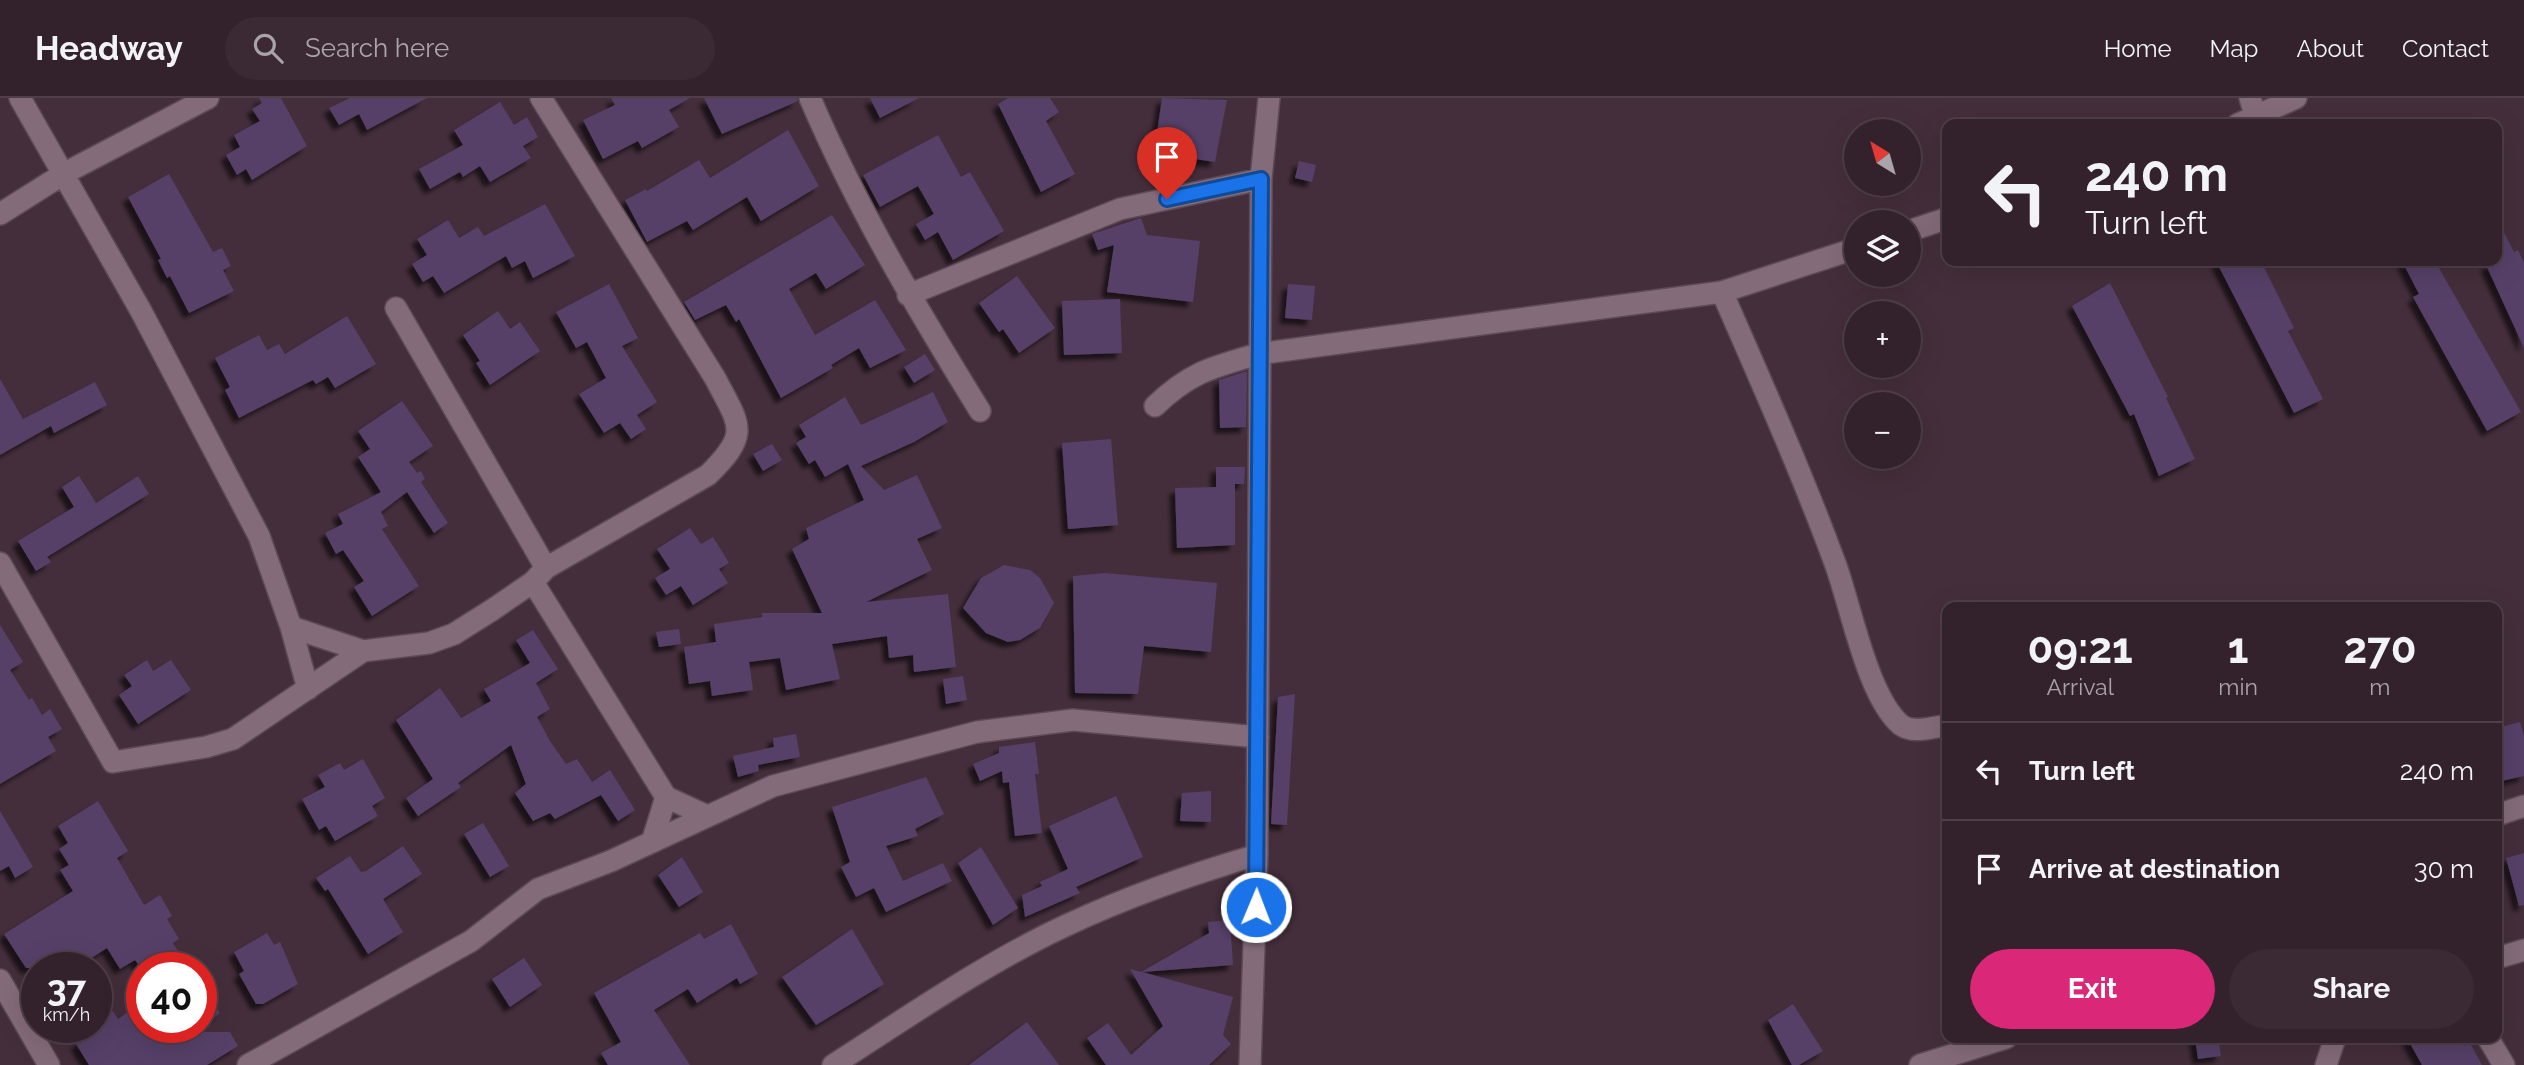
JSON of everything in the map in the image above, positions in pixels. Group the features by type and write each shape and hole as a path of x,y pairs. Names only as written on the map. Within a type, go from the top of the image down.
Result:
{"street":[{"path":"20,98 65,173 259,536 291,627 307,689"},
{"path":"0,214 65,173 208,98"},
{"path":"291,627 363,651 429,643 454,634 539,575 708,475 737,442 738,422 715,378 541,98"},
{"path":"810,98 841,170 908,295 980,411"},
{"path":"1250,1065 1257,855 1261,179 1269,98"},
{"path":"2248,114 2297,98"},
{"path":"908,295 1120,209 1261,179"},
{"path":"1921,227 1942,220"},
{"path":"1155,406 1179,383 1210,367 1258,354 1722,292 1844,252"},
{"path":"1722,292 1836,563 1871,676 1892,716 1904,727 1920,730 1942,726"},
{"path":"396,308 539,575 666,797 705,815"},
{"path":"0,563 113,762 206,747 233,739 363,651"},
{"path":"248,1065 471,941 538,889 652,842 705,815 773,786 977,732 1073,720 1258,737"},
{"path":"652,842 666,797"},
{"path":"2502,813 2524,806"},
{"path":"834,1065 939,997 1065,926 1186,876 1257,855"},
{"path":"2502,957 2524,950"},
{"path":"0,980 49,1065"},
{"path":"1920,1065 1990,1043"},
{"path":"2318,1043 2326,1063"},
{"path":"2326,1063 2333,1043"},
{"path":"2491,1043 2504,1065"}],"building":[{"path":"259,98 281,98 307,146 252,180 246,169 237,175 226,155 240,147 234,135 260,121 252,109 262,103"},
{"path":"350,98 427,98 367,130 359,114 339,125 329,108"},
{"path":"611,98 690,98 669,110 679,127 642,148 638,141 603,159 583,120 615,105"},
{"path":"704,98 797,98 798,101 722,134"},
{"path":"870,98 919,98 880,118"},
{"path":"1008,98 1050,98 1059,112 1046,121 1075,174 1041,192 998,104"},
{"path":"1162,98 1227,100 1215,162 1154,153"},
{"path":"500,102 514,125 527,117 538,137 523,146 531,158 490,182 480,166 463,177 460,172 430,189 419,169 463,145 454,130"},
{"path":"788,130 819,186 761,221 747,197 693,230 687,221 647,242 625,200 646,189 647,191 699,160 710,178"},
{"path":"938,135 961,177 970,172 1004,231 953,260 938,232 925,240 916,224 934,214 918,186 880,207 863,175"},
{"path":"1299,161 1316,165 1312,182 1295,178"},
{"path":"169,174 213,252 222,248 231,266 223,270 234,291 189,313 170,276 167,278 158,260 161,259 128,197"},
{"path":"545,204 575,256 533,278 525,261 512,268 506,256 444,293 433,276 423,282 412,264 427,255 417,239 448,220 459,238 478,227 484,236"},
{"path":"832,215 865,265 826,289 816,273 789,289 815,335 875,300 906,350 870,368 859,348 831,365 833,368 781,398 739,319 736,322 726,305 695,320 684,302"},
{"path":"1141,218 1147,235 1200,241 1193,302 1107,292 1114,245 1098,250 1092,234"},
{"path":"2502,229 2514,252 2518,250 2524,263 2524,348 2486,266 2502,266"},
{"path":"2219,266 2263,266 2294,328 2288,331 2323,399 2294,413"},
{"path":"2405,266 2438,266 2521,412 2487,431 2413,297 2419,294"},
{"path":"1017,276 1055,328 1019,353 1003,329 999,332 979,303"},
{"path":"2110,283 2168,397 2166,398 2195,459 2159,476 2134,414 2130,416 2072,306"},
{"path":"609,284 638,338 622,346 657,402 637,415 646,429 631,439 620,423 604,433 579,394 606,378 587,342 576,348 556,312"},
{"path":"1288,284 1315,286 1312,320 1285,318"},
{"path":"1120,299 1122,353 1064,355 1062,301"},
{"path":"498,311 510,329 520,322 540,351 490,385 476,363 480,361 463,335"},
{"path":"347,316 376,364 335,388 328,377 316,384 313,380 239,418 225,390 230,387 215,358 259,335 267,350 279,344 285,354"},
{"path":"925,354 935,370 914,383 904,367"},
{"path":"1247,371 1246,427 1220,428 1219,380"},
{"path":"0,379 23,419 95,382 107,405 54,433 51,426 0,455"},
{"path":"933,392 948,422 914,442 861,466 884,490 917,475 942,528 917,539 932,570 866,602 948,594 956,667 914,672 913,655 889,658 887,636 832,644 840,679 786,690 780,658 749,662 753,690 712,696 710,681 689,684 684,647 716,642 714,624 762,617 762,613 822,613 792,549 809,539 806,528 864,500 848,464 825,477 815,460 809,464 796,443 806,437 799,425 845,397 861,425"},
{"path":"402,401 433,446 409,462 417,473 421,471 425,479 421,482 448,523 434,533 407,492 381,512 388,526 382,529 419,586 372,616 354,587 364,581 343,550 336,554 325,533 343,524 338,514 381,492 358,457 370,449 358,431"},
{"path":"1111,439 1118,525 1068,529 1062,443"},
{"path":"772,444 782,460 763,471 753,454"},
{"path":"1216,467 1245,467 1244,484 1235,484 1235,545 1177,548 1175,488 1216,487"},
{"path":"79,476 96,503 138,476 149,494 47,557 51,562 36,571 18,541 74,507 62,487"},
{"path":"690,528 701,544 713,537 729,563 719,569 728,583 693,605 681,586 666,595 655,578 670,569 657,549"},
{"path":"1004,565 1030,570 1040,578 1054,603 1040,628 1020,640 1008,642 986,633 963,608 981,578"},
{"path":"1105,573 1217,583 1211,652 1144,646 1138,694 1075,693 1073,576"},
{"path":"0,625 23,662 10,670 42,715 50,709 62,729 48,737 56,751 0,784"},
{"path":"679,629 681,644 659,647 656,632"},
{"path":"533,630 558,669 536,683 550,709 537,717 550,741 566,764 577,759 592,782 610,770 635,810 618,821 601,795 555,819 550,813 533,821 515,793 526,784 511,745 458,783 461,787 418,816 406,798 433,779 396,720 440,688 461,718 491,701 484,689 530,663 516,640"},
{"path":"147,660 153,671 171,660 191,690 138,724 119,695 132,686 124,675"},
{"path":"963,676 967,700 946,704 943,679"},
{"path":"1295,694 1287,825 1271,824 1278,697"},
{"path":"2520,722 2524,736 2524,776 2502,781 2502,727"},
{"path":"796,734 800,757 758,765 759,771 738,777 733,756 774,747 773,738"},
{"path":"1035,742 1039,774 1035,774 1042,833 1015,836 1009,782 1003,783 1002,771 980,781 973,764 999,753 999,747"},
{"path":"363,759 385,798 372,806 378,816 335,841 326,826 319,830 302,799 325,787 318,775 340,763 344,770"},
{"path":"926,777 944,814 915,829 918,836 886,846 903,881 943,863 952,881 886,912 874,888 856,897 841,867 850,862 832,807"},
{"path":"1211,791 1211,822 1180,821 1182,793"},
{"path":"1116,796 1143,857 1076,887 1080,893 1025,917 1022,895 1042,886 1040,882 1068,869 1049,826"},
{"path":"98,801 128,851 117,858 144,905 160,895 172,916 167,919 179,939 173,943 179,952 126,952 126,965 120,969 112,952 107,948 101,952 21,952 21,960 4,934 73,891 60,870 69,865 59,849 68,843 58,826"},
{"path":"0,811 33,867 15,878 9,866 0,871"},
{"path":"483,823 509,866 490,877 464,834"},
{"path":"403,846 422,874 383,899 403,932 368,954 328,889 325,891 316,878 350,856 361,872 366,871"},
{"path":"981,847 1018,908 993,925 958,863"},
{"path":"2524,853 2524,905 2519,906 2506,858"},
{"path":"682,857 703,892 679,907 658,875"},
{"path":"1230,920 1233,965 1142,972 1233,997 1223,1035 1231,1044 1209,1065 1106,1065 1087,1038 1108,1023 1131,1055 1163,1026 1130,969 1141,972 1209,933 1208,922"},
{"path":"731,924 758,974 740,984 737,978 697,1003 688,989 654,1010 690,1065 608,1065 601,1053 621,1042 594,993 700,933 704,939"},
{"path":"852,929 884,984 816,1025 782,977"},
{"path":"267,933 274,945 280,942 298,984 263,1004 256,1004 239,974 244,971 234,952"},
{"path":"524,958 542,985 510,1007 492,979"},
{"path":"1793,1004 1823,1051 1799,1065 1792,1065 1768,1020"},
{"path":"112,1012 118,1019 126,1013 126,1043 217,1043 217,1032 230,1032 238,1046 207,1065 89,1065 76,1044 112,1043"},
{"path":"1027,1022 1059,1065 969,1065"},
{"path":"2196,1043 2219,1043 2221,1056 2198,1059"},
{"path":"2410,1043 2462,1043 2464,1046 2470,1043 2482,1065 2422,1065"}],"route":[{"path":"1167,199 1261,179 1256,907"}]}
